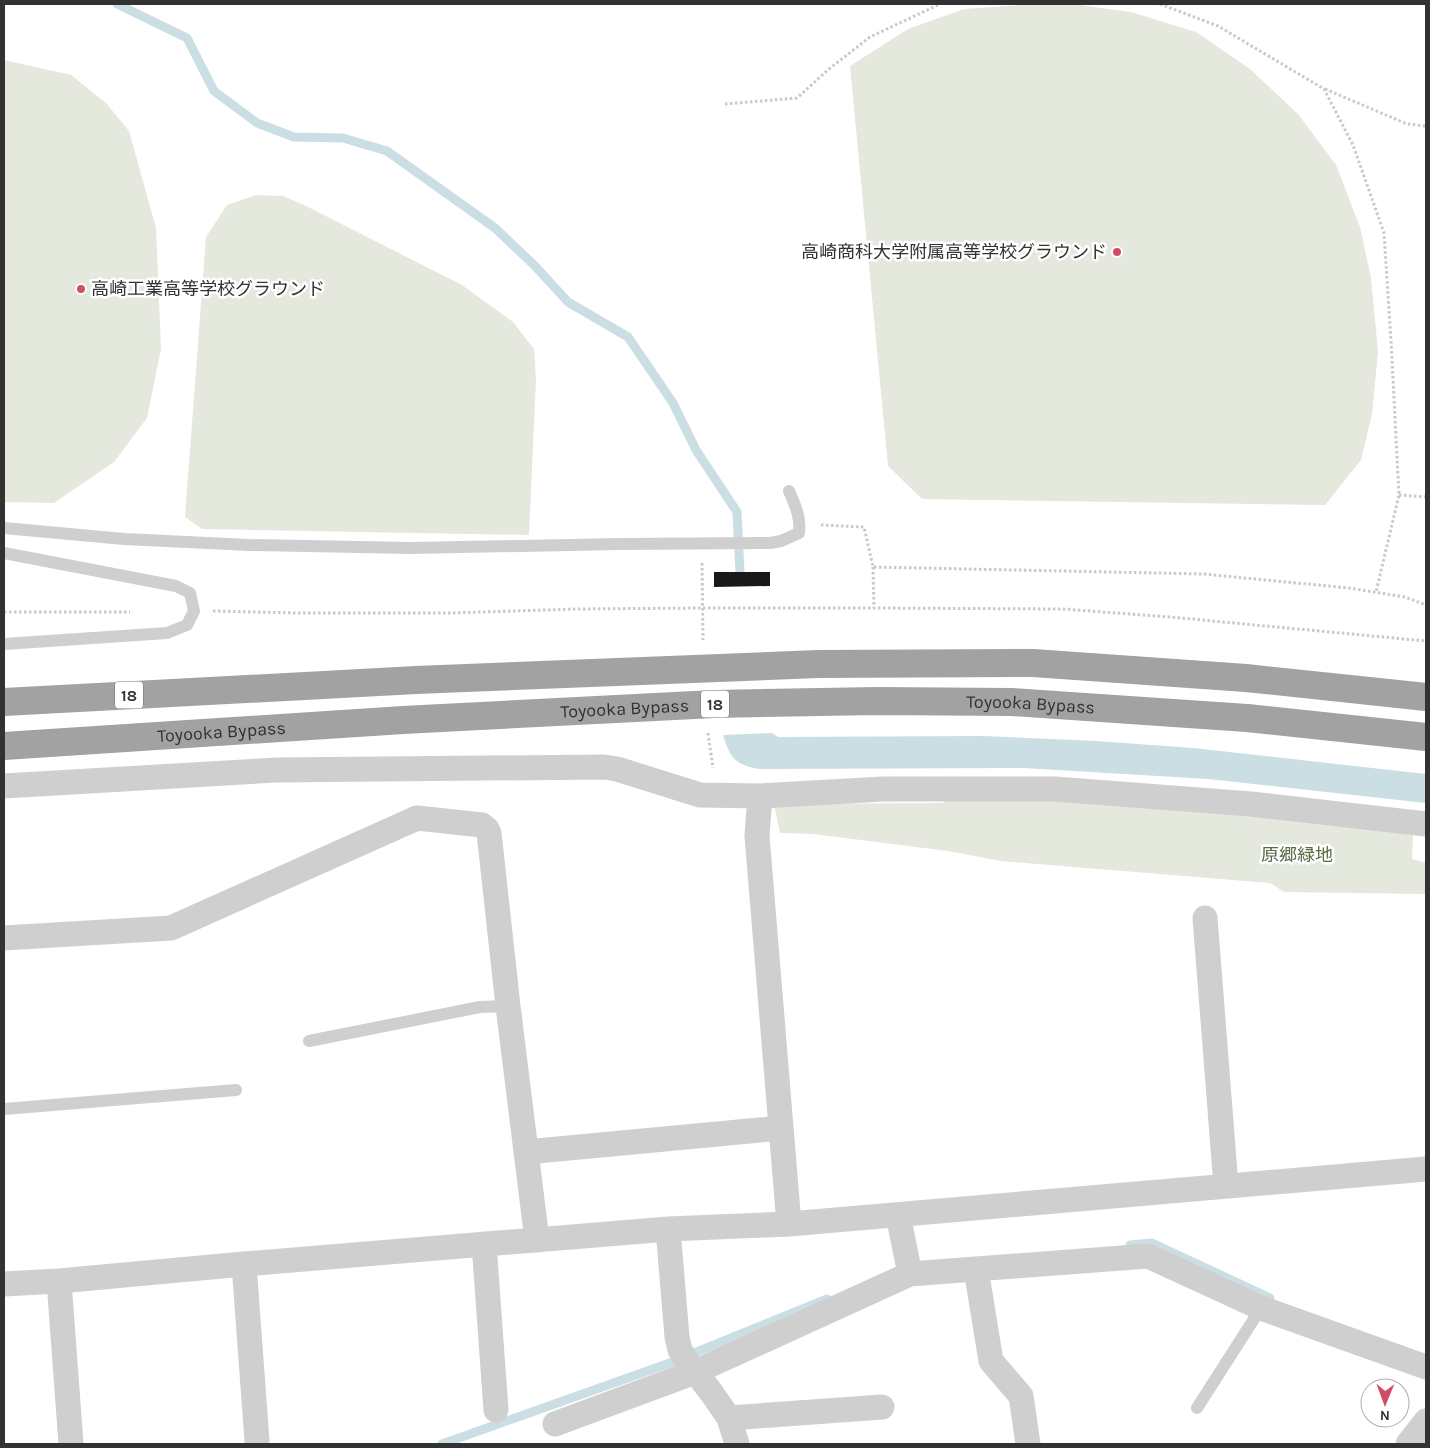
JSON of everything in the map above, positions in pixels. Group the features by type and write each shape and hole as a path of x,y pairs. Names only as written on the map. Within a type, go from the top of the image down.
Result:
{"highway":[{"name":"Toyooka Bypass","path":"4,702 416,680 837,664 1033,663 1246,678 1426,697"},
{"name":"Toyooka Bypass","path":"4,746 403,720 714,704 877,701 1022,702 1247,718 1426,737"}],"street":[{"path":"4,786 276,770 604,766 700,795 760,796 883,789 1055,789 1251,804 1426,824"},
{"path":"760,796 757,836 789,1224"},
{"path":"4,938 171,928 417,818 482,825 487,829 488,833 537,1240"},
{"path":"1205,918 1226,1186"},
{"path":"526,1152 781,1128"},
{"path":"4,1284 59,1281 668,1229 789,1224 1426,1169"},
{"path":"898,1215 910,1274"},
{"path":"668,1229 678,1337 688,1362 729,1418 738,1444"},
{"path":"484,1244 496,1410"},
{"path":"555,1424 688,1362 910,1274 1148,1256 1261,1308 1426,1367"},
{"path":"244,1264 257,1441"},
{"path":"976,1269 991,1361 1021,1396 1028,1444"},
{"path":"59,1281 65,1444"},
{"path":"729,1418 882,1407"},
{"path":"1408,1444 1426,1421"}],"lane":[{"path":"4,528 153,540 250,545 401,548 770,542 781,541 799,533 799,515 789,491"},
{"path":"4,553 176,586 190,593 194,611 187,625 167,633 4,644"},
{"path":"309,1041 480,1007 508,1006"},
{"path":"4,1109 236,1090"},
{"path":"1197,1408 1261,1308"}],"path":[{"path":"724,104 797,98 829,69 870,37 940,4"},
{"path":"1160,4 1218,26 1324,89 1407,124 1426,126"},
{"path":"1324,89 1353,145 1384,233 1392,341 1399,495 1376,592"},
{"path":"1399,495 1426,497"},
{"path":"800,524 864,527 873,567 874,608"},
{"path":"704,646 702,608 706,543"},
{"path":"873,567 1203,574 1349,588 1405,597 1426,604"},
{"path":"297,614 702,608 1063,609 1426,641"},
{"path":"707,727 718,796"}],"green space":[{"name":"高崎商科大学附属高等学校グラウンド","path":"1035,4 1072,4 1131,12 1196,32 1250,69 1298,114 1336,165 1360,227 1371,278 1378,352 1372,414 1361,460 1325,505 922,499 888,466 850,66 908,29 964,9"},
{"name":"高崎工業高等学校グラウンド","path":"4,60 71,75 106,103 129,131 156,228 161,349 147,418 114,462 54,503 4,502"},
{"path":"256,195 283,196 304,205 462,285 513,322 534,349 536,379 529,535 202,529 185,517 206,237 227,205"},
{"name":"原郷緑地","path":"947,797 1196,808 1413,832 1412,859 1426,863 1426,894 1284,892 1270,883 1001,861 948,851 813,834 780,833 774,804 943,803"}],"shaded area":[{"path":"772,733 778,737 984,736 1193,748 1426,774 1426,803 1208,779 1024,768 760,769 739,763 731,755 723,735"}],"building":[{"path":"714,572 770,572 770,586 714,587"}],"waterway":[{"path":"117,4 187,38 214,91 257,123 294,137 343,138 387,151 495,228 535,266 568,302 628,337 673,403 696,450 737,512 740,572"},
{"path":"1130,1245 1152,1243 1270,1298"},
{"path":"442,1444 667,1364 827,1299"}],"place":[{"name":"高崎商科大学附属高等学校グラウンド","path":"1117,252"},
{"name":"高崎工業高等学校グラウンド","path":"81,289"}]}
